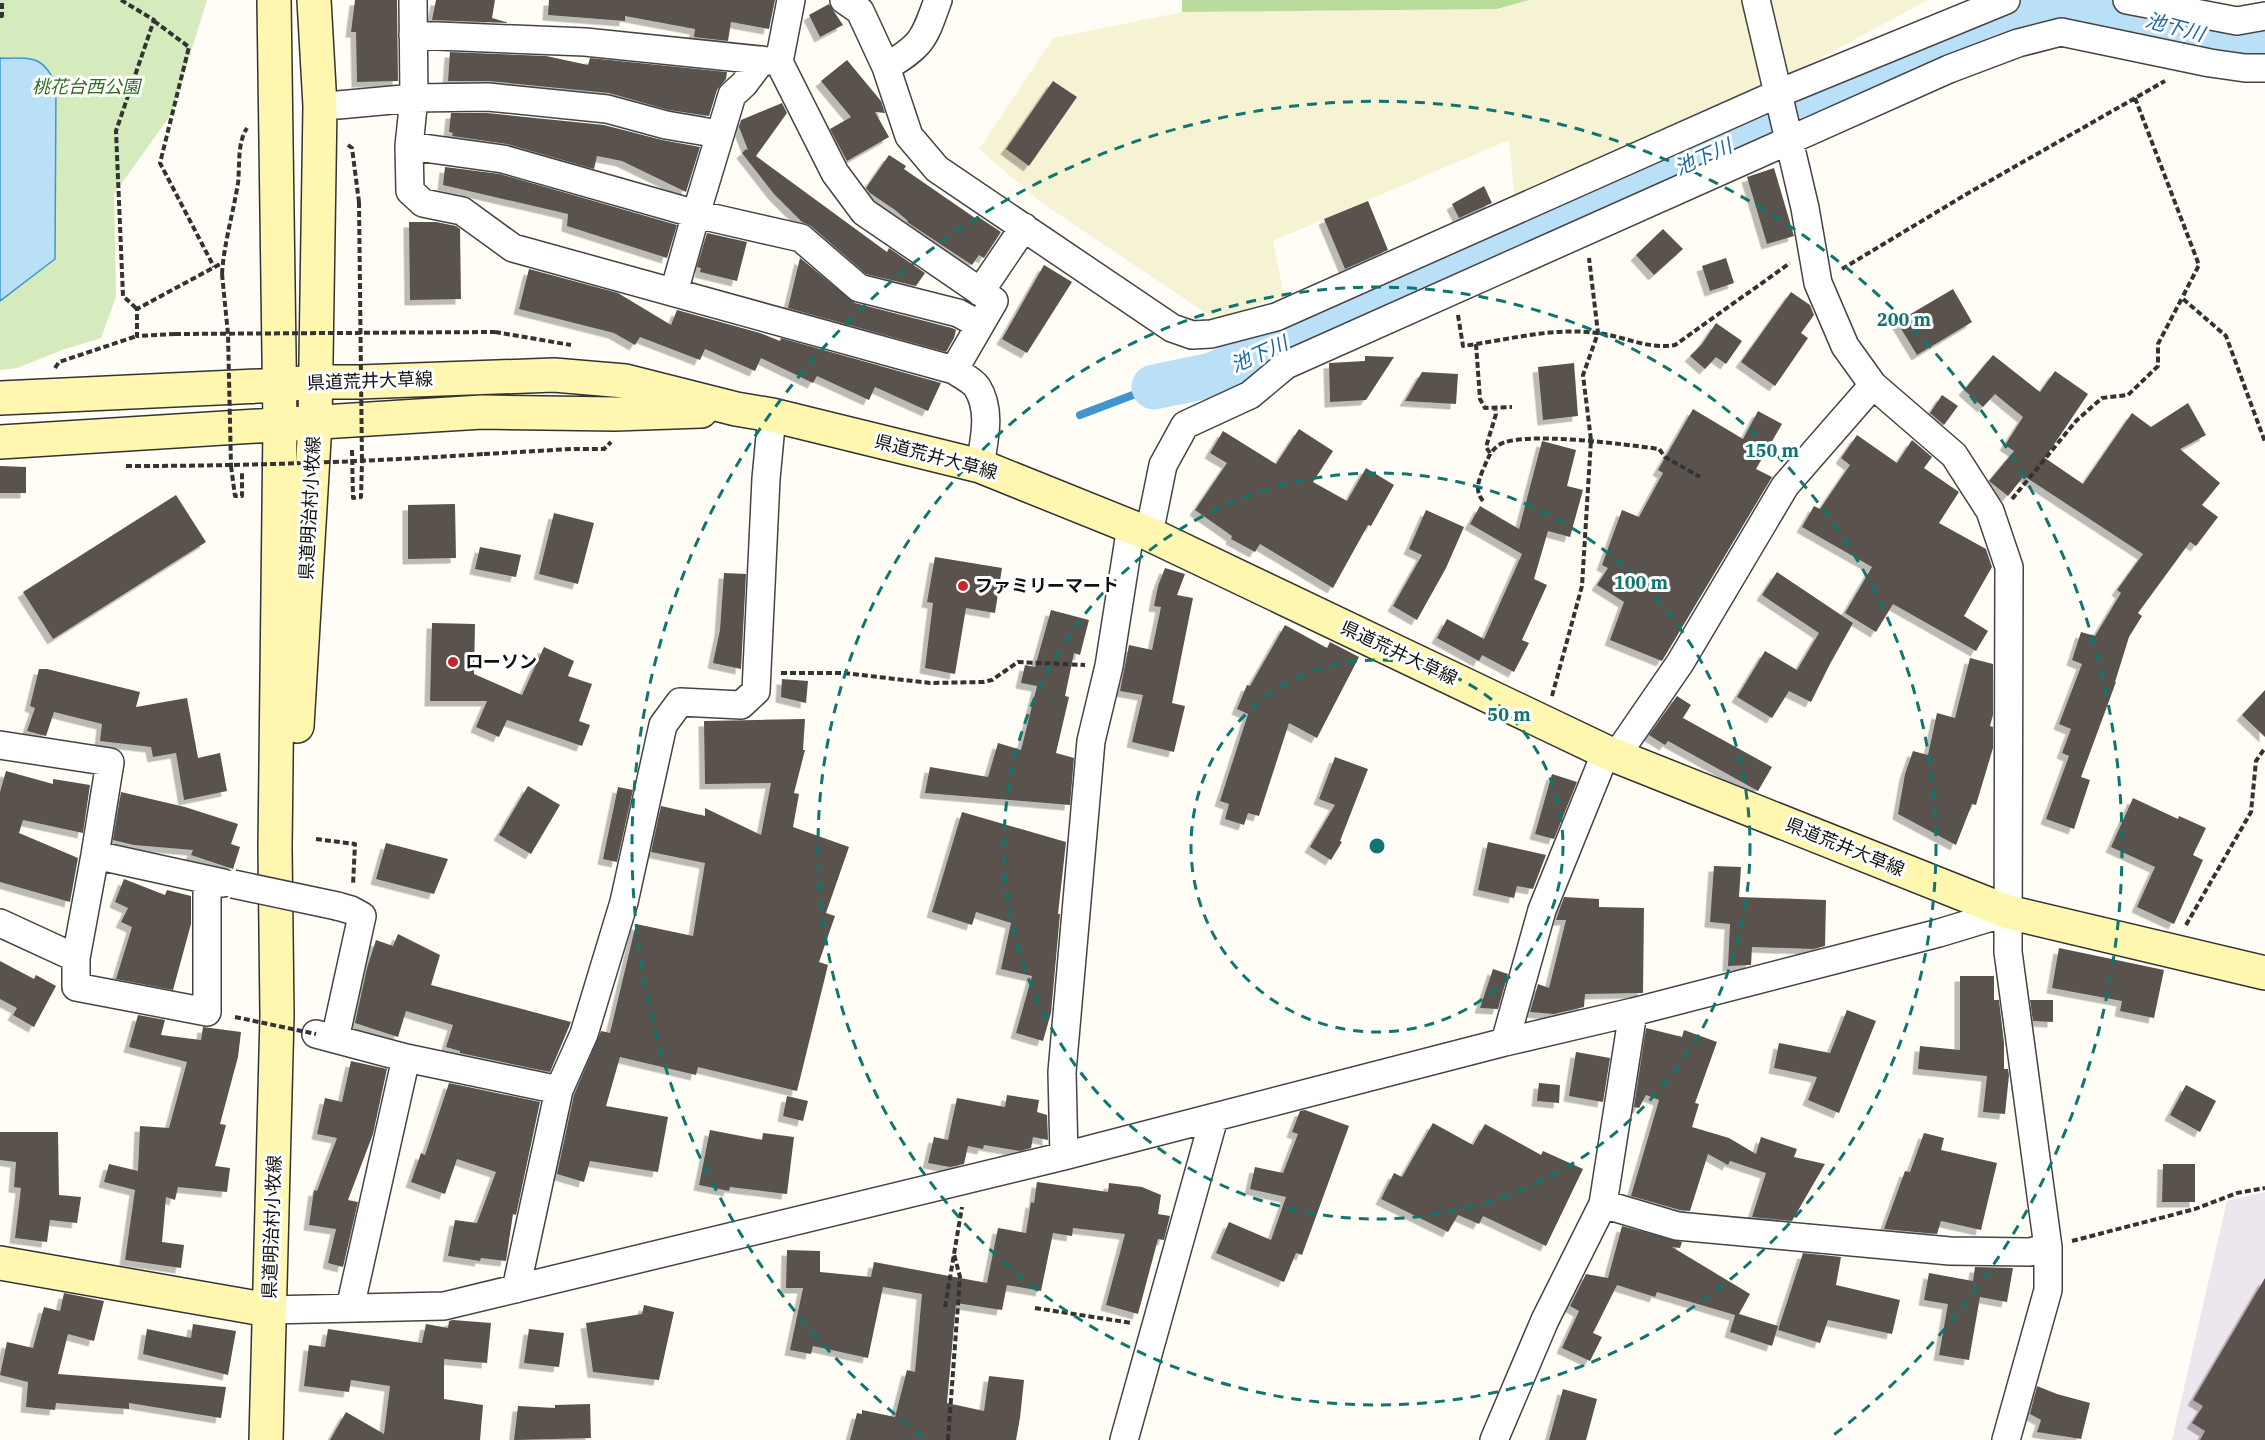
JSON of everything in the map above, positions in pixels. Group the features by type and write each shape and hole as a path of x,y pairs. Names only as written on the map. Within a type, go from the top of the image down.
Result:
{"main road":[{"name":"県道明治村小牧線","path":"266,1440 277,1015 275,848 280,385 274,0"},
{"name":"県道明治村小牧線","path":"277,1015 291,835 315,423 321,106 314,0"},
{"name":"県道荒井大草線","path":"0,398 314,382 554,375 625,381 736,410 772,415 980,466 1140,530 1611,754 2008,912 2265,973"},
{"name":"県道荒井大草線","path":"0,442 482,412 615,414 736,410"},
{"path":"0,1263 269,1310"}],"street":[{"path":"413,0 414,98 409,146 410,191 423,203 462,211 513,248 954,370 976,385 986,409 980,466"},
{"path":"674,292 732,95 770,61 791,0"},
{"path":"844,0 860,11 886,67 909,136 937,169 1172,328 1191,335 1211,334 1276,317 1777,94 2006,0"},
{"path":"886,67 918,46 928,28 938,0"},
{"path":"1756,0 1790,141 1816,270 1845,346 1873,385 1954,455 1990,511 2009,567 2008,952 2048,1247 2048,1290 2006,1440"},
{"path":"2127,0 2237,21 2265,16"},
{"path":"1064,1156 1062,1072 1091,741 1140,530 1163,465 1185,425 1250,395 1286,365 1949,69 2018,43 2061,32 2200,61 2245,68 2265,68"},
{"path":"413,35 585,42 770,61"},
{"path":"770,61 835,173 864,212 994,301 954,370"},
{"path":"338,105 414,98 488,97 607,110 666,125 719,134"},
{"path":"409,146 504,159 696,214 801,238 859,288 958,313 980,325"},
{"path":"980,292 1024,227"},
{"path":"1505,1042 1542,910 1611,754 1680,663 1785,486 1873,385"},
{"path":"516,1289 559,1090 584,1034 624,902 663,725 680,702 741,705 756,691 766,479 772,415"},
{"path":"0,745 110,762 96,855 76,958 76,987 207,1012 220,882"},
{"path":"96,855 344,908 362,916 325,1037 406,1058 559,1090"},
{"path":"269,1310 444,1306 1064,1156 1939,933 2008,912"},
{"path":"0,923 76,958"},
{"path":"1494,1440 1545,1320 1604,1204 1633,1012"},
{"path":"350,1308 406,1058"},
{"path":"1124,1440 1214,1118"},
{"path":"1604,1204 1677,1226 1950,1251 2030,1252 2048,1247"}],"path":[{"path":"0,16 2,16 2,0"},
{"path":"121,0 154,20 189,47 160,163 214,267"},
{"path":"136,336 137,309 123,296 116,131 154,20"},
{"path":"1455,289 1463,346 1561,331 1598,333 1661,348 1675,345 1789,263 1816,270 1965,195 2200,61"},
{"path":"1990,511 2015,497 2076,421 2102,398 2128,395 2158,366 2158,344 2199,265 2135,98"},
{"path":"242,471 242,496 235,496 231,466 228,334 222,274 224,247 238,183 242,135 248,126"},
{"path":"345,143 352,148 359,202 362,462 361,497 353,498 352,450"},
{"path":"1542,721 1551,700 1582,586 1591,440 1583,375 1598,333 1586,230"},
{"path":"137,309 223,262"},
{"path":"2182,298 2226,336 2265,442"},
{"path":"52,373 59,362 136,336 495,332 573,345"},
{"path":"1476,344 1480,399 1485,408 1512,406"},
{"path":"1490,453 1486,447 1496,414 1495,407"},
{"path":"126,466 362,462 604,449 617,436"},
{"path":"1483,501 1478,496 1477,485 1490,453 1501,443 1526,440 1591,440 1659,449 1665,457 1700,477"},
{"path":"756,673 844,673 930,683 983,682 992,680 1018,662 1108,666"},
{"path":"2176,952 2190,915 2251,812 2256,761 2265,748"},
{"path":"316,839 355,844 344,908"},
{"path":"235,1017 325,1037"},
{"path":"945,1307 967,1179"},
{"path":"2048,1247 2195,1209 2237,1193 2265,1188"},
{"path":"948,1440 960,1277 954,1254"},
{"path":"1035,1308 1156,1327"}],"shaded area":[{"path":"1529,0 1928,0 1756,93 1515,201 1509,140 1273,241 1284,295 1216,320 1042,203 979,149 1053,38 1182,12 1497,9"},
{"path":"2265,1192 2265,1440 2172,1440 2227,1201"}],"green space":[{"name":"桃花台西公園","path":"0,0 207,0 172,113 114,194 116,297 101,338 62,350 17,368 0,370"},
{"path":"1182,0 1529,0 1497,9 1182,12"}],"water":[{"path":"0,58 27,58 40,62 51,74 56,84 55,259 0,301"}],"building":[{"path":"355,0 397,0 398,81 357,82 356,32 351,32"},
{"path":"436,0 495,0 492,18 509,23 432,20"},
{"path":"549,0 775,0 769,29 731,22 728,41 694,37 695,29 625,16 625,21 548,15"},
{"path":"829,4 843,25 820,37 809,15"},
{"path":"450,52 546,56 588,65 590,58 727,72 726,79 717,90 709,116 669,110 609,93 489,81 448,81"},
{"path":"847,60 881,101 885,113 875,112 889,137 847,161 830,129 851,117 821,81"},
{"path":"1053,81 1077,97 1029,166 1006,149"},
{"path":"782,103 787,113 756,156 887,252 889,248 925,273 916,286 866,274 811,226 802,222 774,194 742,153 748,150 739,127 741,120"},
{"path":"451,113 487,113 604,125 700,147 686,192 622,161 597,156 594,169 507,144 452,136 453,133 449,132"},
{"path":"889,155 906,166 904,169 975,218 977,216 1001,232 984,258 979,255 972,265 907,222 895,210 870,193 866,188"},
{"path":"445,167 500,174 677,225 667,258 567,226 568,214 443,185"},
{"path":"1774,168 1794,236 1767,244 1747,177"},
{"path":"1484,186 1492,203 1459,218 1452,204"},
{"path":"1368,201 1388,250 1345,269 1324,219"},
{"path":"409,222 436,222 460,229 461,299 410,300"},
{"path":"1663,229 1683,249 1654,275 1636,255"},
{"path":"707,233 747,242 737,281 700,272 701,268 697,267"},
{"path":"800,258 855,303 956,330 946,352 788,308"},
{"path":"1726,258 1734,283 1710,291 1702,266"},
{"path":"1044,265 1072,282 1027,353 1002,339"},
{"path":"529,269 618,293 671,325 677,310 760,333 780,341 781,338 941,383 928,411 875,387 869,400 817,376 813,383 761,358 755,371 705,349 700,360 640,337 635,345 614,333 519,309"},
{"path":"1953,289 1972,322 1917,355 1897,322"},
{"path":"1791,292 1810,305 1814,315 1801,333 1808,338 1775,386 1741,362"},
{"path":"1716,323 1742,341 1726,364 1716,357 1705,369 1690,356 1702,344"},
{"path":"1993,355 2040,392 2055,371 2088,394 2045,458 2083,484 2132,413 2151,427 2188,403 2206,435 2180,449 2220,483 2202,505 2218,517 2196,546 2190,542 2138,613 2142,616 2129,637 2116,682 2081,777 2090,780 2074,829 2046,819 2069,756 2062,753 2071,729 2059,724 2082,664 2072,660 2081,632 2095,636 2121,593 2117,590 2143,554 2024,476 2008,496 1989,481 2014,451 2005,445 2023,417 1995,394 1983,407 1964,390"},
{"path":"1365,356 1394,357 1366,400 1330,402 1329,363 1365,361"},
{"path":"1574,363 1578,416 1543,420 1538,367"},
{"path":"1422,372 1458,374 1456,404 1405,401"},
{"path":"1942,395 1958,406 1944,425 1930,413"},
{"path":"1693,409 1743,439 1758,411 1782,424 1756,469 1772,477 1662,661 1610,640 1624,602 1597,585 1608,568 1602,565 1622,510 1639,517 1663,473 1658,470"},
{"path":"1299,429 1333,451 1313,482 1347,501 1366,468 1394,485 1371,526 1368,525 1333,588 1260,544 1255,552 1231,539 1232,536 1195,510 1227,463 1210,453 1223,431 1276,464"},
{"path":"1857,435 1897,463 1912,440 1932,457 1924,468 1959,492 1939,523 1986,549 1992,567 1964,616 1988,631 1976,651 1893,604 1876,632 1845,613 1872,567 1802,527 1814,506 1820,509 1850,465 1841,458"},
{"path":"1542,441 1576,450 1567,486 1583,490 1570,537 1548,531 1534,579 1547,585 1522,640 1529,643 1514,672 1482,655 1479,661 1437,638 1447,619 1484,639 1522,554 1470,524 1480,506 1519,529"},
{"path":"0,466 26,467 26,493 0,493"},
{"path":"176,495 206,542 53,639 23,592"},
{"path":"455,504 456,558 408,559 408,505"},
{"path":"1426,510 1464,527 1446,568 1417,620 1393,606 1422,555 1409,549"},
{"path":"554,513 594,523 578,584 539,574"},
{"path":"480,547 521,555 516,577 475,569"},
{"path":"935,557 1002,568 995,613 966,608 955,674 925,668 933,603 927,602"},
{"path":"1165,568 1185,574 1177,595 1193,598 1172,703 1185,706 1174,752 1132,742 1143,695 1120,691 1129,645 1152,650 1161,607 1154,606"},
{"path":"1777,572 1853,623 1811,702 1789,691 1772,718 1737,697 1765,651 1797,670 1819,633 1762,595"},
{"path":"724,573 746,574 741,669 713,663 720,630"},
{"path":"1051,610 1089,620 1080,655 1074,653 1065,696 1069,697 1056,753 1074,758 1070,805 925,793 930,767 988,777 998,743 1021,750 1037,686 1021,683 1025,665 1035,667"},
{"path":"432,623 475,624 474,674 522,695 544,647 574,661 568,676 592,684 579,721 590,725 582,746 507,720 499,737 476,727 487,701 430,701"},
{"path":"1285,625 1327,648 1330,642 1359,657 1317,738 1289,723 1259,816 1248,813 1244,825 1225,819 1229,804 1220,801 1248,714 1237,709 1247,685 1250,686"},
{"path":"1970,658 1993,664 1993,715 1990,726 1993,727 1993,748 1976,805 1972,804 1956,845 1898,814 1905,774 1913,751 1928,755 1937,713 1955,718"},
{"path":"39,669 140,692 136,707 187,698 198,758 220,753 227,791 184,800 176,753 153,757 151,747 100,741 102,724 54,712 46,736 27,731 35,708 30,706"},
{"path":"782,679 808,681 806,703 781,697"},
{"path":"2265,690 2265,737 2242,715"},
{"path":"1677,696 1691,705 1683,718 1772,767 1758,791 1668,741 1665,745 1649,735"},
{"path":"805,719 803,750 805,750 794,793 799,794 793,827 849,847 826,913 835,916 819,962 828,965 797,1091 698,1067 696,1075 620,1057 606,1106 668,1117 658,1172 590,1161 584,1182 557,1174 574,1095 601,1031 610,1033 636,924 693,936 705,863 651,852 661,806 705,816 705,808 761,835 771,783 705,784 704,721"},
{"path":"1335,757 1368,769 1340,841 1342,842 1331,860 1310,847 1335,805 1319,799"},
{"path":"6,771 53,784 53,779 90,785 83,833 23,820 19,833 78,858 70,902 0,882 0,792"},
{"path":"1552,774 1577,782 1554,839 1535,834"},
{"path":"528,786 560,805 531,854 499,835"},
{"path":"618,787 633,790 617,862 603,859"},
{"path":"121,792 185,807 238,824 231,844 240,847 233,869 191,855 193,850 134,845 113,840"},
{"path":"2133,798 2178,819 2179,816 2206,828 2193,855 2203,860 2174,924 2137,907 2155,867 2111,847"},
{"path":"962,812 1066,842 1051,1013 1043,1041 1016,1033 1032,976 1001,969 1011,923 976,912 972,925 932,912"},
{"path":"1488,842 1546,855 1533,889 1517,886 1514,898 1478,890"},
{"path":"386,843 448,859 434,894 376,879"},
{"path":"1714,866 1741,867 1739,897 1826,900 1825,946 1813,949 1752,947 1751,965 1728,966 1730,924 1710,922"},
{"path":"124,879 165,895 167,890 191,896 191,924 173,990 116,979 132,927 121,922 128,908 115,902"},
{"path":"1564,897 1599,899 1599,907 1644,908 1643,993 1585,994 1584,1007 1554,1014 1530,1012 1538,984 1549,988 1566,920 1556,920"},
{"path":"398,934 440,955 431,985 571,1022 550,1072 460,1053 460,1051 446,1047 453,1025 406,1011 398,1037 355,1023 367,968 376,940 393,946"},
{"path":"2059,948 2164,970 2154,1018 2120,1011 2122,1001 2052,988"},
{"path":"0,961 34,979 36,975 56,986 34,1027 13,1015 17,1008 0,999"},
{"path":"1493,969 1508,974 1498,1009 1480,1008"},
{"path":"1960,976 1994,976 1994,1000 1999,1000 2004,1043 2004,1069 2008,1069 2009,1075 2005,1114 1983,1112 1987,1076 1918,1069 1920,1046 1960,1050"},
{"path":"2030,1000 2053,1000 2053,1022 2033,1021"},
{"path":"1847,1010 1876,1021 1839,1113 1808,1100 1817,1077 1774,1068 1779,1043 1830,1053"},
{"path":"138,1015 165,1020 161,1035 201,1040 203,1027 241,1032 238,1057 220,1124 226,1125 215,1166 230,1168 227,1192 178,1187 175,1200 166,1197 162,1242 184,1245 181,1268 125,1260 135,1190 104,1182 109,1164 138,1171 140,1126 169,1128 187,1062 129,1047"},
{"path":"1646,1028 1682,1037 1684,1030 1717,1042 1695,1103 1699,1104 1692,1127 1729,1138 1756,1154 1761,1137 1797,1149 1794,1157 1825,1164 1792,1221 1752,1217 1766,1173 1730,1161 1728,1165 1708,1154 1690,1211 1631,1196 1659,1100 1646,1095 1639,1108 1634,1107"},
{"path":"1576,1052 1610,1058 1603,1102 1569,1096"},
{"path":"351,1061 387,1069 373,1134 348,1200 358,1202 343,1267 328,1263 336,1229 309,1225 314,1190 317,1191 337,1138 317,1134 325,1098 342,1102"},
{"path":"449,1083 540,1102 516,1215 513,1214 506,1261 481,1258 480,1261 448,1256 455,1220 477,1223 496,1172 457,1159 445,1194 411,1182 421,1153 425,1155"},
{"path":"1539,1083 1560,1085 1559,1103 1537,1101"},
{"path":"2186,1085 2216,1101 2200,1132 2170,1115"},
{"path":"1007,1095 1039,1100 1037,1112 1047,1115 1048,1140 1033,1137 1031,1148 1020,1151 984,1145 983,1149 968,1146 964,1164 950,1167 928,1163 934,1137 948,1140 957,1098 1005,1107"},
{"path":"787,1096 808,1101 803,1121 783,1116"},
{"path":"1305,1110 1349,1126 1302,1255 1296,1253 1284,1282 1216,1253 1229,1222 1271,1240 1286,1197 1250,1189 1255,1167 1283,1173 1298,1134 1292,1132 1300,1111"},
{"path":"1433,1123 1473,1145 1485,1124 1541,1155 1543,1151 1583,1169 1546,1246 1483,1216 1479,1224 1458,1215 1448,1232 1381,1199 1394,1173 1402,1177"},
{"path":"710,1130 762,1140 763,1133 794,1137 787,1194 730,1187 729,1191 699,1185"},
{"path":"0,1132 58,1132 59,1195 81,1197 77,1223 50,1220 47,1242 15,1238 21,1188 14,1187 16,1162 0,1160"},
{"path":"1924,1133 1944,1138 1941,1150 1997,1163 1981,1230 1941,1221 1937,1234 1884,1229 1905,1171 1910,1172"},
{"path":"2163,1164 2195,1164 2195,1202 2162,1202"},
{"path":"1037,1182 1108,1192 1109,1183 1142,1187 1161,1195 1158,1214 1170,1216 1164,1240 1158,1239 1138,1314 1106,1305 1125,1234 1073,1228 1072,1236 1053,1233 1041,1291 1007,1285 1002,1310 956,1303 947,1403 984,1411 989,1376 1024,1380 1016,1440 850,1440 857,1413 862,1414 862,1410 895,1417 907,1370 915,1372 922,1294 883,1287 868,1358 813,1346 811,1354 790,1350 803,1288 786,1288 787,1250 820,1251 820,1272 871,1277 874,1262 987,1283 998,1228 1026,1233"},
{"path":"1622,1226 1682,1242 1680,1248 1672,1247 1750,1294 1739,1314 1778,1326 1772,1346 1730,1332 1735,1315 1657,1292 1655,1297 1617,1285 1593,1333 1602,1337 1590,1361 1562,1348 1579,1311 1570,1306 1586,1274 1608,1278"},
{"path":"1803,1253 1841,1257 1836,1285 1900,1300 1892,1334 1828,1320 1820,1343 1778,1330"},
{"path":"1975,1267 2013,1268 2007,1302 1980,1297 1969,1360 1939,1355 1948,1304 1924,1300 1929,1273 1973,1281"},
{"path":"2265,1278 2265,1440 2200,1440 2205,1431 2192,1423 2203,1406 2193,1400"},
{"path":"64,1293 104,1301 94,1341 68,1334 58,1374 226,1387 221,1418 129,1403 129,1409 56,1403 55,1410 26,1407 28,1382 0,1375 7,1342 33,1348 44,1307 60,1311"},
{"path":"644,1305 674,1312 659,1380 593,1372 586,1323 642,1314"},
{"path":"449,1321 491,1323 487,1363 444,1359 444,1399 483,1405 480,1440 330,1440 346,1412 384,1434 390,1386 351,1380 349,1392 304,1386 309,1345 325,1347 328,1329 422,1343 426,1324 448,1328"},
{"path":"193,1324 236,1331 228,1375 143,1354 147,1329 191,1338"},
{"path":"529,1329 564,1333 559,1367 524,1363"},
{"path":"2037,1386 2090,1403 2081,1439 2037,1432 2041,1420 2030,1414"},
{"path":"1563,1389 1597,1399 1586,1440 1549,1440"},
{"path":"590,1404 591,1438 514,1440 518,1406 555,1408 555,1405"}],"waterway":[{"name":"池下川","path":"1154,387 1212,375 2013,20 2069,10 2113,10 2237,43 2265,43"},
{"path":"1080,415 1154,387"}],"place":[{"name":"ファミリーマート","path":"963,586"},
{"name":"ローソン","path":"453,662"}]}
